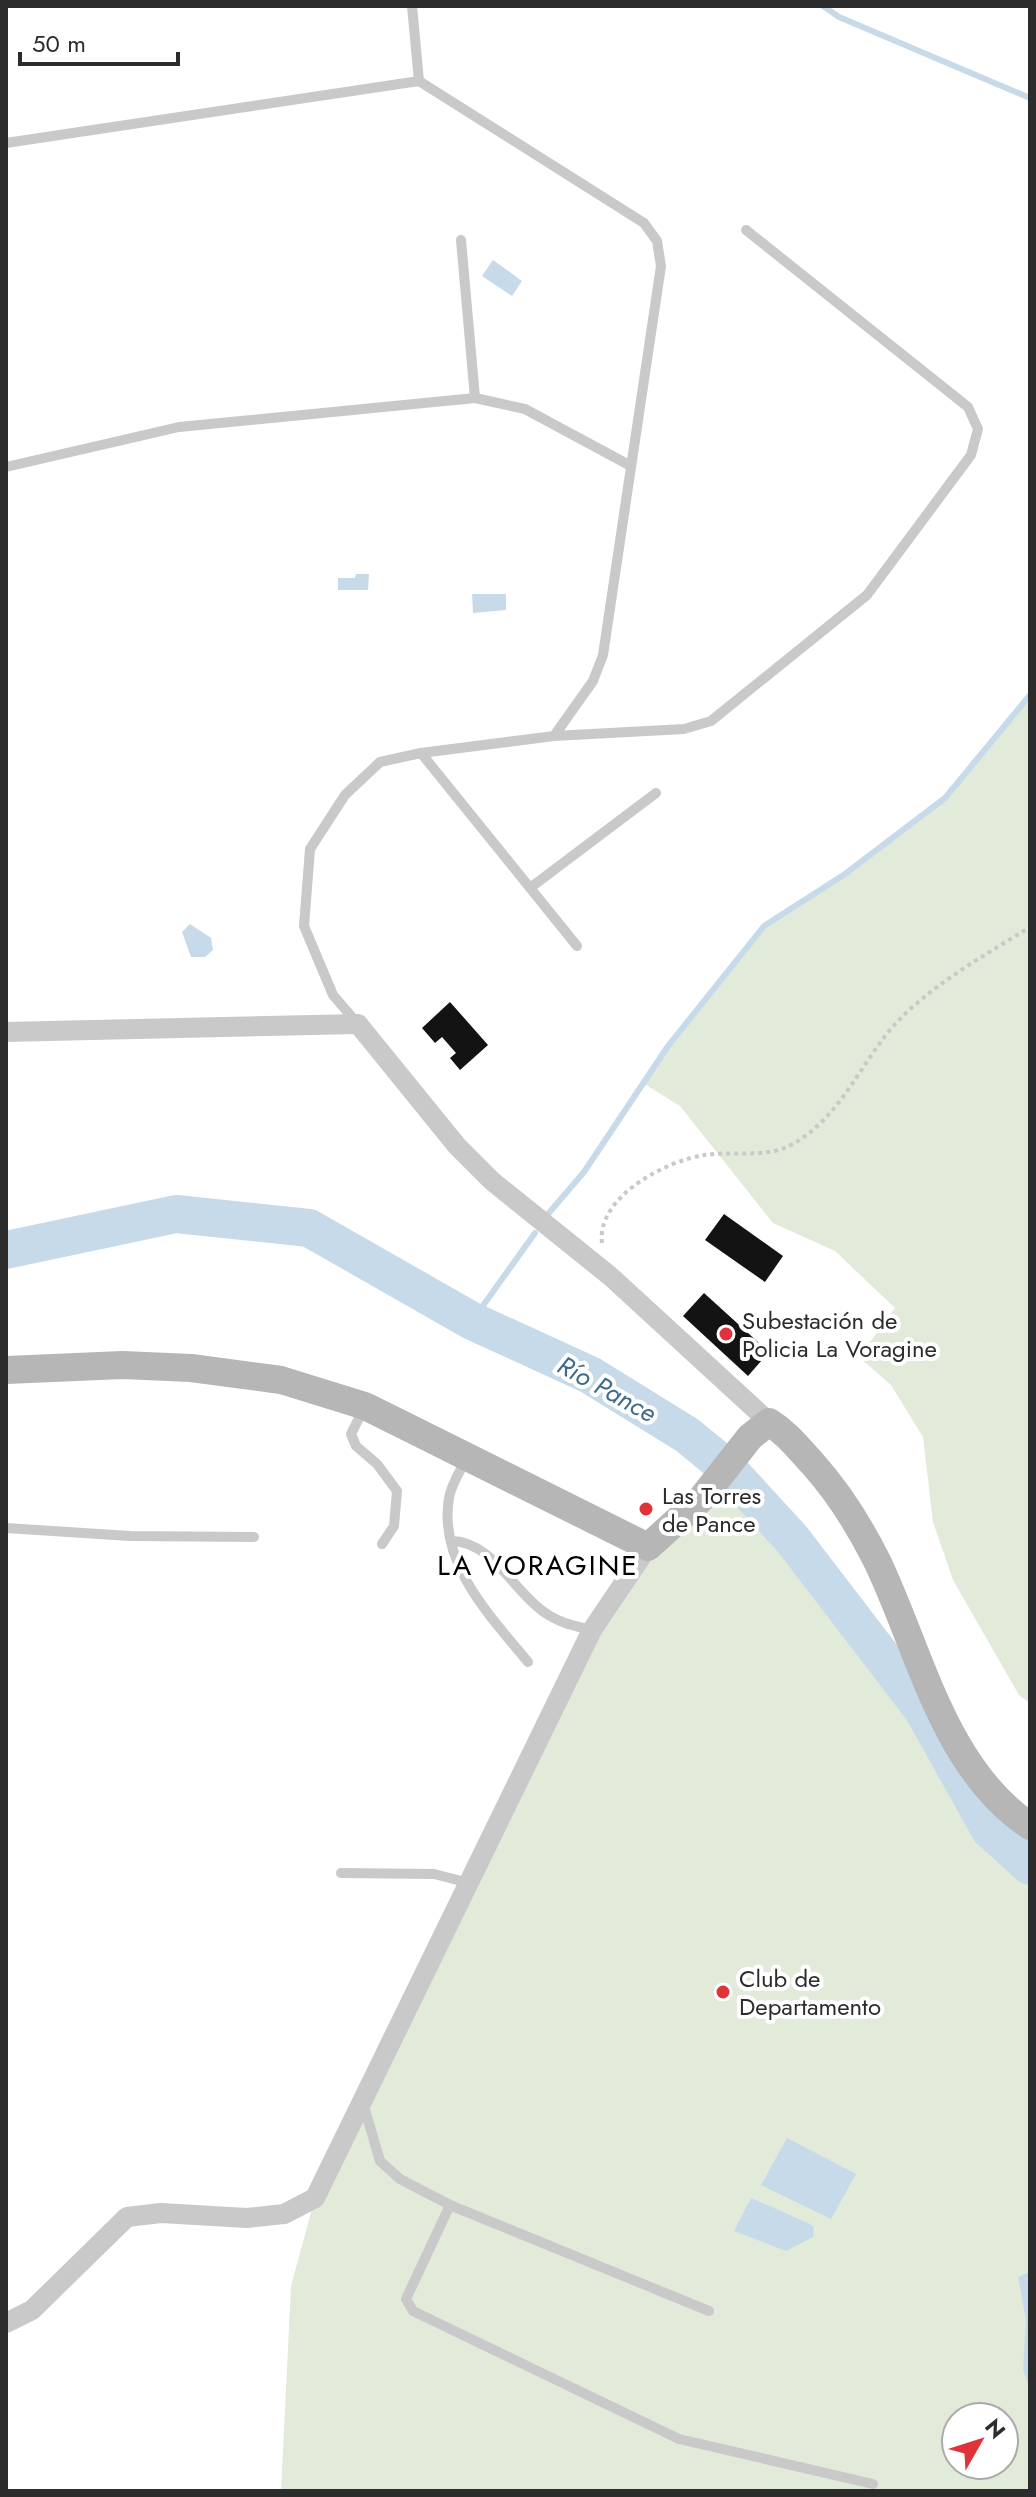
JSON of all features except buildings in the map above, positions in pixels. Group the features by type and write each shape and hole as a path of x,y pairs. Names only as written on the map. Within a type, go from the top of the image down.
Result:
{"street":[{"path":"6,1032 358,1024 457,1146 492,1181 610,1276 759,1430 783,1430 829,1482 876,1559 953,1737 986,1787 1030,1826"},
{"path":"6,1370 123,1365 191,1368 281,1380 365,1406 648,1547"},
{"path":"6,2323 32,2310 127,2217 161,2213 247,2218 284,2214 315,2198 592,1630 648,1547 702,1498 759,1430"}],"lane":[{"path":"412,6 419,81"},
{"path":"6,143 419,81 644,223 657,241 661,266 603,655 593,681 554,736"},
{"path":"358,1024 333,995 304,926 310,849 345,795 380,762 421,753 554,736 684,729 711,721 867,595 971,455 978,429 968,407 746,230"},
{"path":"461,240 475,398"},
{"path":"6,467 179,427 475,398 525,409 629,465"},
{"path":"421,753 577,946"},
{"path":"530,888 656,793"},
{"path":"365,1406 351,1434 356,1446 377,1464 397,1491 394,1526 382,1544"},
{"path":"467,1455 449,1494 446,1521 455,1562 486,1610 528,1662"},
{"path":"6,1528 130,1536 254,1537"},
{"path":"451,1541 466,1541 490,1557 514,1586 544,1612 565,1624 592,1630"},
{"path":"341,1873 434,1874 469,1883"},
{"path":"362,2101 380,2161 400,2179 450,2205 709,2311"},
{"path":"450,2205 406,2299 413,2311 679,2439 873,2484"}],"path":[{"path":"601,1238 609,1211 624,1195 685,1159 786,1148 802,1139 821,1124 894,1025 913,1006 1030,927"}],"green space":[{"path":"1025,701 1030,703 1030,1703 1019,1695 953,1580 933,1522 923,1437 891,1385 859,1357 895,1308 835,1251 773,1223 680,1106 643,1083 668,1046 764,926 845,874 945,798"},
{"name":"Club de Departamento","path":"726,1467 792,1539 923,1710 990,1830 1030,1866 1030,2491 281,2491 291,2286 315,2198 592,1630"}],"water":[{"path":"493,260 522,281 512,296 482,276"},
{"path":"356,574 369,574 368,590 338,590 338,578 355,578"},
{"path":"472,594 506,594 506,610 473,613"},
{"path":"190,924 211,938 213,950 205,957 191,957 182,932"},
{"path":"787,2138 856,2174 831,2219 761,2185"},
{"path":"751,2198 810,2224 814,2227 813,2237 786,2251 734,2231"},
{"path":"1030,2272 1030,2389 1023,2370 1026,2320 1018,2277"}],"waterway":[{"path":"823,6 839,17 1030,98"},
{"path":"548,1214 584,1172 668,1046 764,926 845,874 945,798 1030,695"},
{"name":"Río Pance","path":"6,1250 176,1214 309,1228 472,1321 590,1375 687,1435 726,1467 792,1539 923,1710 990,1830 1030,1866"},
{"path":"472,1321 535,1233"}],"place":[{"name":"Subestación de Policia La Voragine","path":"726,1334"},
{"name":"Las Torres de Pance","path":"646,1509"},
{"name":"Club de Departamento","path":"723,1992"}],"district":[{"name":"LA VORAGINE","path":"538,1565"}]}
